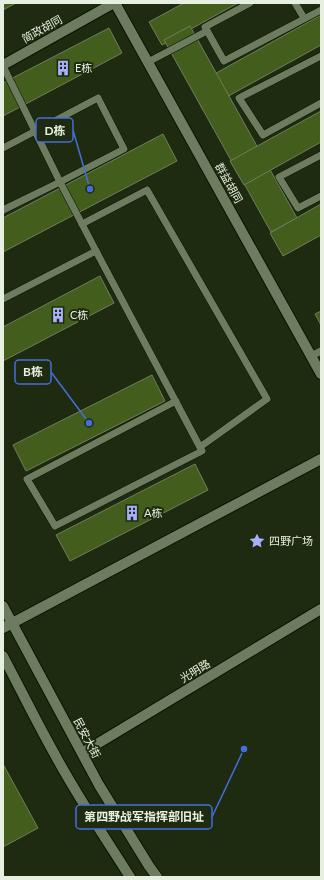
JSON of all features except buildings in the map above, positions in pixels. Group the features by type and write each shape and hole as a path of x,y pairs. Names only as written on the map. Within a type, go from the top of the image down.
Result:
{"street":[{"name":"群益胡同","path":"115,3 321,374"},
{"name":"简政胡同","path":"3,65 115,3"},
{"path":"7,625 321,459"},
{"name":"民安大街","path":"3,606 7,625 82,753 99,785 157,877"},
{"name":"光明路","path":"82,753 321,609"},
{"path":"3,656 54,753 130,877"}],"lane":[{"path":"250,3 204,27 224,61 321,10"},
{"path":"295,3 304,18"},
{"path":"148,62 207,31"},
{"path":"321,56 239,98 263,135 321,103"},
{"path":"3,65 60,182 96,251 176,401 202,451 55,526 27,479 176,401"},
{"path":"3,148 98,98 124,149 3,210"},
{"path":"321,155 279,177 298,208 321,196"},
{"path":"82,224 147,190 267,399 200,447"},
{"path":"3,299 96,251"},
{"path":"311,356 321,351"}],"place":[{"name":"E栋","path":"63,68"},
{"name":"D栋","path":"90,189"},
{"name":"C栋","path":"58,315"},
{"name":"B栋","path":"89,423"},
{"name":"A栋","path":"132,513"},
{"name":"四野广场","path":"257,541"},
{"name":"第四野战军指挥部旧址","path":"244,749"}]}
